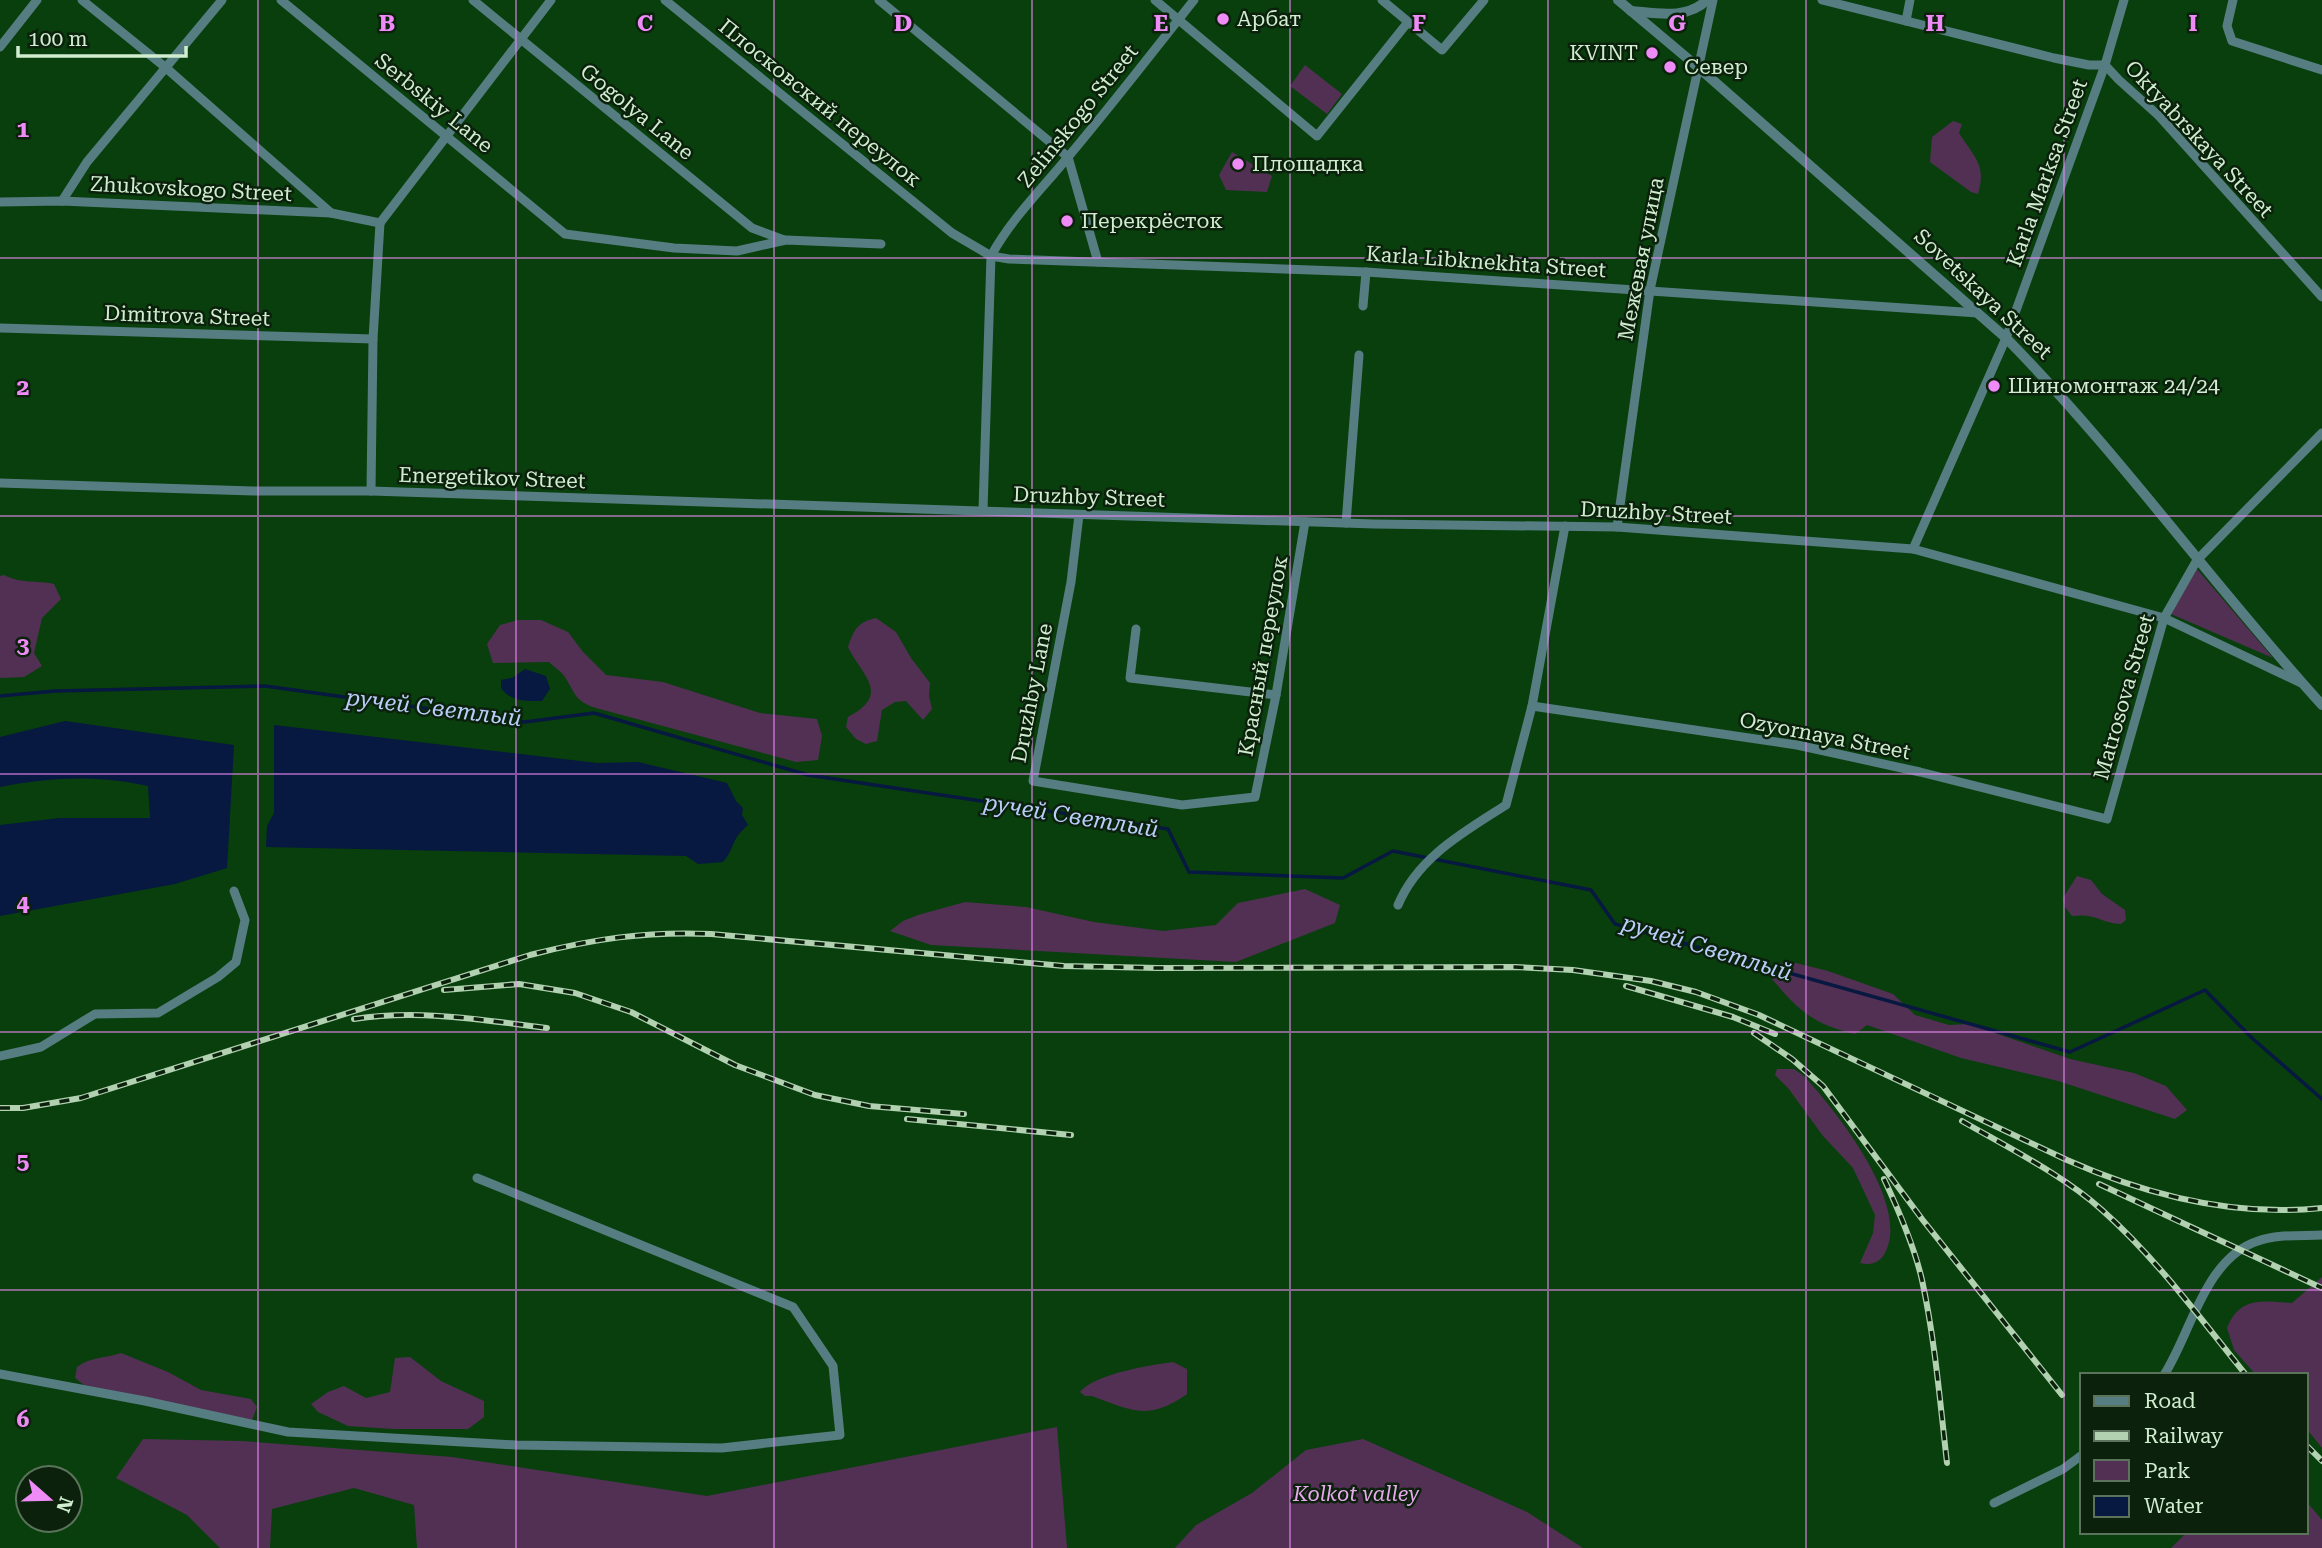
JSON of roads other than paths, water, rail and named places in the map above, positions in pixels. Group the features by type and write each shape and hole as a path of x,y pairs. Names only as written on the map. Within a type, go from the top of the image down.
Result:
{"street":[{"path":"0,47 37,0"},
{"path":"82,0 165,67 331,213"},
{"path":"62,201 87,162 222,0"},
{"name":"Serbskiy Lane","path":"281,0 565,234 674,248 737,251 786,240"},
{"name":"Gogolya Lane","path":"473,0 752,228 786,240"},
{"path":"371,491 373,339 380,223 551,0"},
{"name":"Плосковский переулок","path":"665,0 952,233 991,256"},
{"path":"879,0 1068,157 1098,262"},
{"path":"1155,0 1317,136 1408,22"},
{"name":"Zelinskogo Street","path":"991,256 1001,237 1194,0"},
{"path":"1382,0 1442,50 1484,0"},
{"name":"Sovetskaya Street","path":"1618,0 2006,338 2077,414 2197,560 2322,705"},
{"path":"1631,11 1667,14 1691,11 1707,0"},
{"name":"Межевая улица","path":"1617,527 1650,290 1713,0"},
{"name":"Oktyabrskaya Street","path":"1822,0 2054,58 2089,65 2105,65 2159,116 2322,297"},
{"path":"1906,21 1910,0"},
{"name":"Karla Marksa Street","path":"1913,549 2006,338 2105,65 2124,0"},
{"path":"2233,0 2227,26 2232,41 2322,70"},
{"name":"Zhukovskogo Street","path":"0,202 62,201 331,213 380,223"},
{"path":"786,240 881,244"},
{"path":"983,510 991,256"},
{"name":"Karla Libknekhta Street","path":"991,256 1009,259 1366,272 1978,313"},
{"path":"1363,306 1366,272"},
{"name":"Dimitrova Street","path":"0,327 373,339"},
{"path":"1346,523 1359,355"},
{"name":"Matrosova Street","path":"2107,819 2164,618 2197,560 2322,433"},
{"name":"Energetikov Street","path":"0,484 253,491 371,491 866,509 983,510"},
{"name":"Druzhby Street","path":"983,510 1079,516 1617,527 1913,549 2164,618 2303,684"},
{"name":"Druzhby Lane","path":"1079,516 1071,582 1033,780 1182,805 1255,797"},
{"name":"Красный переулок","path":"1255,797 1276,695 1305,522"},
{"path":"1398,905 1406,887 1424,864 1463,832 1506,805 1532,706 1565,526"},
{"path":"1136,629 1130,678 1276,695"},
{"name":"Ozyornaya Street","path":"1532,706 1797,745 1920,772 2107,819"},
{"path":"0,1056 41,1047 95,1014 158,1013 218,977 236,962 243,930 244,920 234,891"},
{"path":"0,1374 145,1401 288,1432 516,1445 722,1448 840,1435 833,1366 793,1307 477,1178"},
{"path":"2165,1373 2202,1297 2218,1273 2240,1249 2272,1237 2322,1235"},
{"path":"1994,1503 2063,1469 2080,1456"}],"water":[{"path":"525,669 546,676 550,689 542,701 514,698 501,688 501,680 512,678"},
{"path":"65,721 234,745 227,868 175,884 0,916 0,825 60,818 150,818 148,786 129,782 74,779 0,787 0,737"},
{"path":"274,725 597,763 638,762 727,783 736,801 743,808 742,815 748,825 738,835 723,862 698,864 686,856 266,847 267,826 274,813"}],"waterway":[{"name":"ручей Светлый","path":"0,696 55,691 265,686 525,722 594,713 808,775 1168,829 1189,872 1343,878 1393,851 1591,890 1615,924 2070,1052 2205,990 2252,1038 2322,1099"}],"railway":[{"path":"0,1108 23,1108 81,1098 530,955 642,935 711,934 1064,966 1515,967 1573,970 1651,981 1696,992 1759,1015 2067,1160 2128,1184 2192,1201 2224,1206 2289,1210 2322,1208"},
{"path":"444,990 519,984 575,993 631,1012 735,1065 815,1095 869,1106 964,1114"},
{"path":"1626,986 1733,1017 1775,1034"},
{"path":"354,1019 427,1015 547,1028"},
{"path":"1754,1033 1792,1059 1823,1086 1922,1219 2062,1395"},
{"path":"907,1119 1071,1135"},
{"path":"1962,1121 2052,1173 2102,1210 2159,1268 2244,1373"},
{"path":"1884,1179 1901,1216 1922,1280 1934,1348 1947,1463"},
{"path":"2099,1184 2322,1288"},
{"path":"2308,1447 2322,1461"}],"place":[{"name":"Арбат","path":"1223,19"},
{"name":"KVINT","path":"1652,53"},
{"name":"Север","path":"1670,67"},
{"name":"Площадка","path":"1238,164"},
{"name":"Перекрёсток","path":"1067,221"},
{"name":"Шиномонтаж 24/24","path":"1994,386"}],"park label":[{"name":"Kolkot valley","path":"1356,1494"}]}
